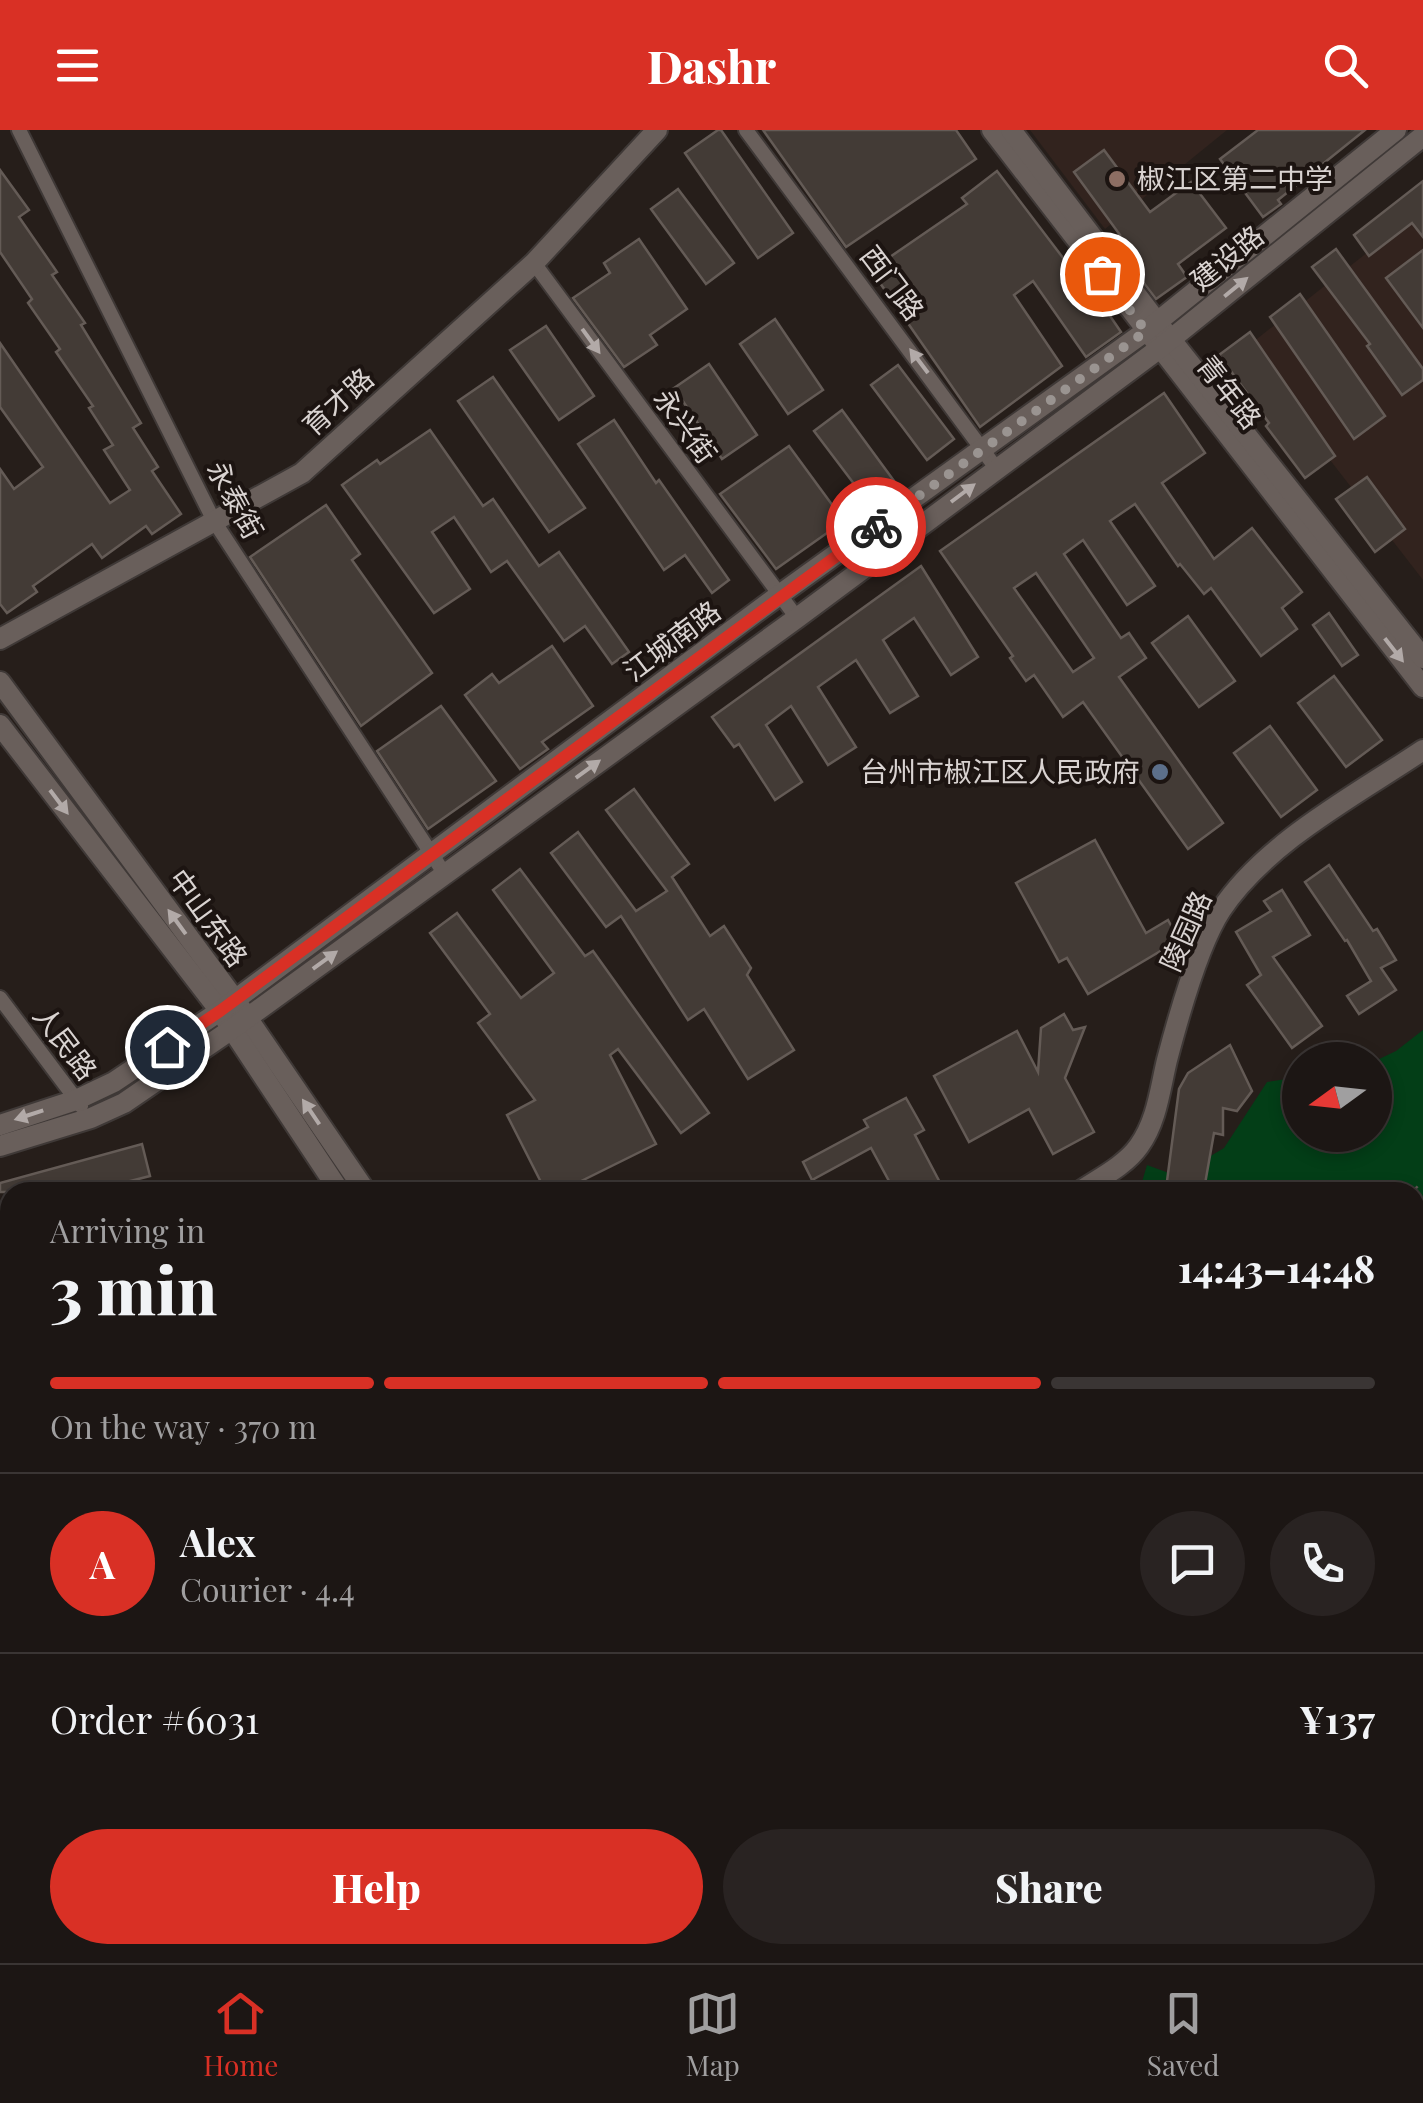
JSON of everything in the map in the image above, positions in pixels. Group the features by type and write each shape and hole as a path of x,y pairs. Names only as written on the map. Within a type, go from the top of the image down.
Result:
{"main road":[{"name":"育才路","path":"0,639 302,472 534,263 656,130"},
{"name":"青年路","path":"992,130 1159,335 1423,687"},
{"path":"1011,130 1159,335 1423,658"},
{"name":"建设路","path":"1159,335 1412,139"},
{"name":"江城南路","path":"233,1015 430,855 778,596 984,449 1159,335"},
{"name":"江城南路","path":"233,1015 444,872 797,618 996,468 1159,335"},
{"name":"中山东路","path":"0,682 233,1015 334,1182"},
{"name":"中山东路","path":"0,725 233,1015 358,1182"},
{"name":"陵园路","path":"1093,1182 1138,1149 1153,1120 1168,1056 1200,956 1218,914 1242,880 1284,845 1423,750"},
{"path":"0,1125 76,1100 233,1015"},
{"path":"0,1146 90,1118 124,1103 233,1015"}],"street":[{"name":"永泰街","path":"19,130 214,521 444,872"},
{"name":"西门路","path":"746,130 996,468"},
{"name":"永兴街","path":"534,263 797,618"},
{"name":"人民路","path":"0,998 90,1118"}],"shaded area":[{"name":"椒江区第二中学","path":"1030,130 1227,130 1105,229"},
{"path":"1423,209 1423,580 1244,349"}],"green space":[{"path":"1423,1030 1423,1182 1142,1182 1147,1165 1177,1176 1224,1148 1267,1082 1282,1080 1282,1152 1392,1152 1392,1053"}],"building":[{"path":"718,130 793,233 758,258 685,153"},
{"path":"763,130 956,130 976,159 846,247"},
{"path":"1258,130 1365,130 1278,200 1281,204 1263,217 1220,159"},
{"path":"1104,150 1150,212 1191,182 1226,228 1178,264 1187,277 1156,299 1112,241 1120,235 1074,172"},
{"path":"0,170 29,210 19,217 57,272 52,275 85,323 81,325 141,423 133,428 158,467 152,471 181,514 152,534 146,526 102,558 92,544 33,586 37,592 7,613 0,604 0,469 14,489 43,467 0,407 0,343 110,503 130,490 104,450 113,445 89,408 93,406 56,352 60,349 28,303 32,299 0,252"},
{"path":"997,171 1076,275 1080,272 1121,332 1086,357 1033,281 1014,295 1062,366 980,427 871,270 967,204 962,198"},
{"path":"1423,181 1423,237 1412,223 1369,256 1354,235"},
{"path":"678,189 734,263 706,284 651,209"},
{"path":"639,239 687,309 650,335 657,345 624,367 573,298 610,273 604,263"},
{"path":"1336,249 1423,369 1423,380 1402,395 1367,346 1370,344 1312,267"},
{"path":"1423,250 1423,328 1386,278"},
{"path":"1300,294 1385,416 1354,439 1270,317"},
{"path":"775,319 823,390 788,414 740,344"},
{"path":"546,326 594,396 559,420 510,350"},
{"path":"1250,332 1335,456 1305,478 1219,355"},
{"path":"709,364 757,435 722,459 674,388"},
{"path":"898,365 954,439 927,460 871,385"},
{"path":"493,377 585,508 549,532 458,401"},
{"path":"1164,393 1205,453 1162,483 1214,559 1252,528 1302,592 1282,608 1297,629 1261,656 1211,588 1204,594 1178,566 1135,504 1110,521 1155,586 1127,605 1083,540 1064,554 1121,638 1129,633 1146,658 1119,677 1223,823 1188,849 1083,702 1063,717 1034,675 1026,681 940,551","holes":["1036,573 1094,658 1073,672 1014,588"]},
{"path":"842,410 897,485 870,505 814,431"},
{"path":"614,420 729,580 712,593 685,555 664,570 578,444"},
{"path":"430,430 483,506 493,499 539,566 559,552 629,652 612,664 585,626 564,641 507,561 491,572 454,517 432,532 470,589 434,613 342,485"},
{"path":"789,446 844,521 776,569 720,494"},
{"path":"1367,477 1405,529 1375,552 1336,499"},
{"path":"326,505 360,554 352,560 432,673 361,726 250,557"},
{"path":"921,566 978,657 951,675 914,618 883,640 918,696 890,713 856,660 818,687 856,747 828,765 791,706 766,725 802,782 775,800 739,744 734,747 712,717"},
{"path":"1329,613 1358,655 1342,666 1313,625"},
{"path":"1188,616 1235,681 1199,707 1152,643"},
{"path":"552,646 593,706 542,742 548,749 520,769 465,695 492,674 499,683"},
{"path":"1334,676 1382,740 1346,767 1298,703"},
{"path":"441,706 496,781 428,829 377,751"},
{"path":"1270,726 1317,790 1281,817 1234,753"},
{"path":"634,789 689,864 672,877 710,936 724,926 751,968 747,975 794,1050 748,1079 704,1009 688,1020 621,916 606,927 551,853 578,832 636,911 667,891 606,810"},
{"path":"1095,840 1146,933 1168,920 1179,940 1088,994 1067,958 1059,962 1016,883"},
{"path":"1329,865 1396,960 1381,968 1396,990 1359,1014 1347,996 1371,981 1305,882"},
{"path":"520,869 585,956 593,951 709,1113 681,1133 618,1049 610,1055 656,1144 579,1182 541,1182 507,1115 535,1100 478,1023 490,1014 430,933 457,913 521,998 554,973 493,890"},
{"path":"1282,890 1310,935 1273,957 1322,1026 1300,1042 1288,1042 1247,985 1261,975 1236,932 1271,911 1264,901"},
{"path":"1064,1014 1073,1030 1085,1027 1065,1078 1094,1132 1053,1154 1029,1109 969,1142 934,1076 1017,1031 1038,1072 1041,1028"},
{"path":"1230,1045 1252,1091 1237,1111 1223,1108 1223,1135 1214,1133 1205,1182 1167,1181 1179,1089 1188,1073"},
{"path":"906,1098 924,1130 915,1135 940,1182 890,1182 871,1148 812,1180 803,1162 868,1127 864,1120"},
{"path":"142,1144 150,1176 126,1182 4,1182"}],"way so far":[{"path":"876,527 1146,331 1102,274"}],"place":[{"name":"椒江区第二中学","path":"1117,179"},
{"name":"台州市椒江区人民政府","path":"1160,772"}],"route":[{"path":"167,1047 876,527"}]}
